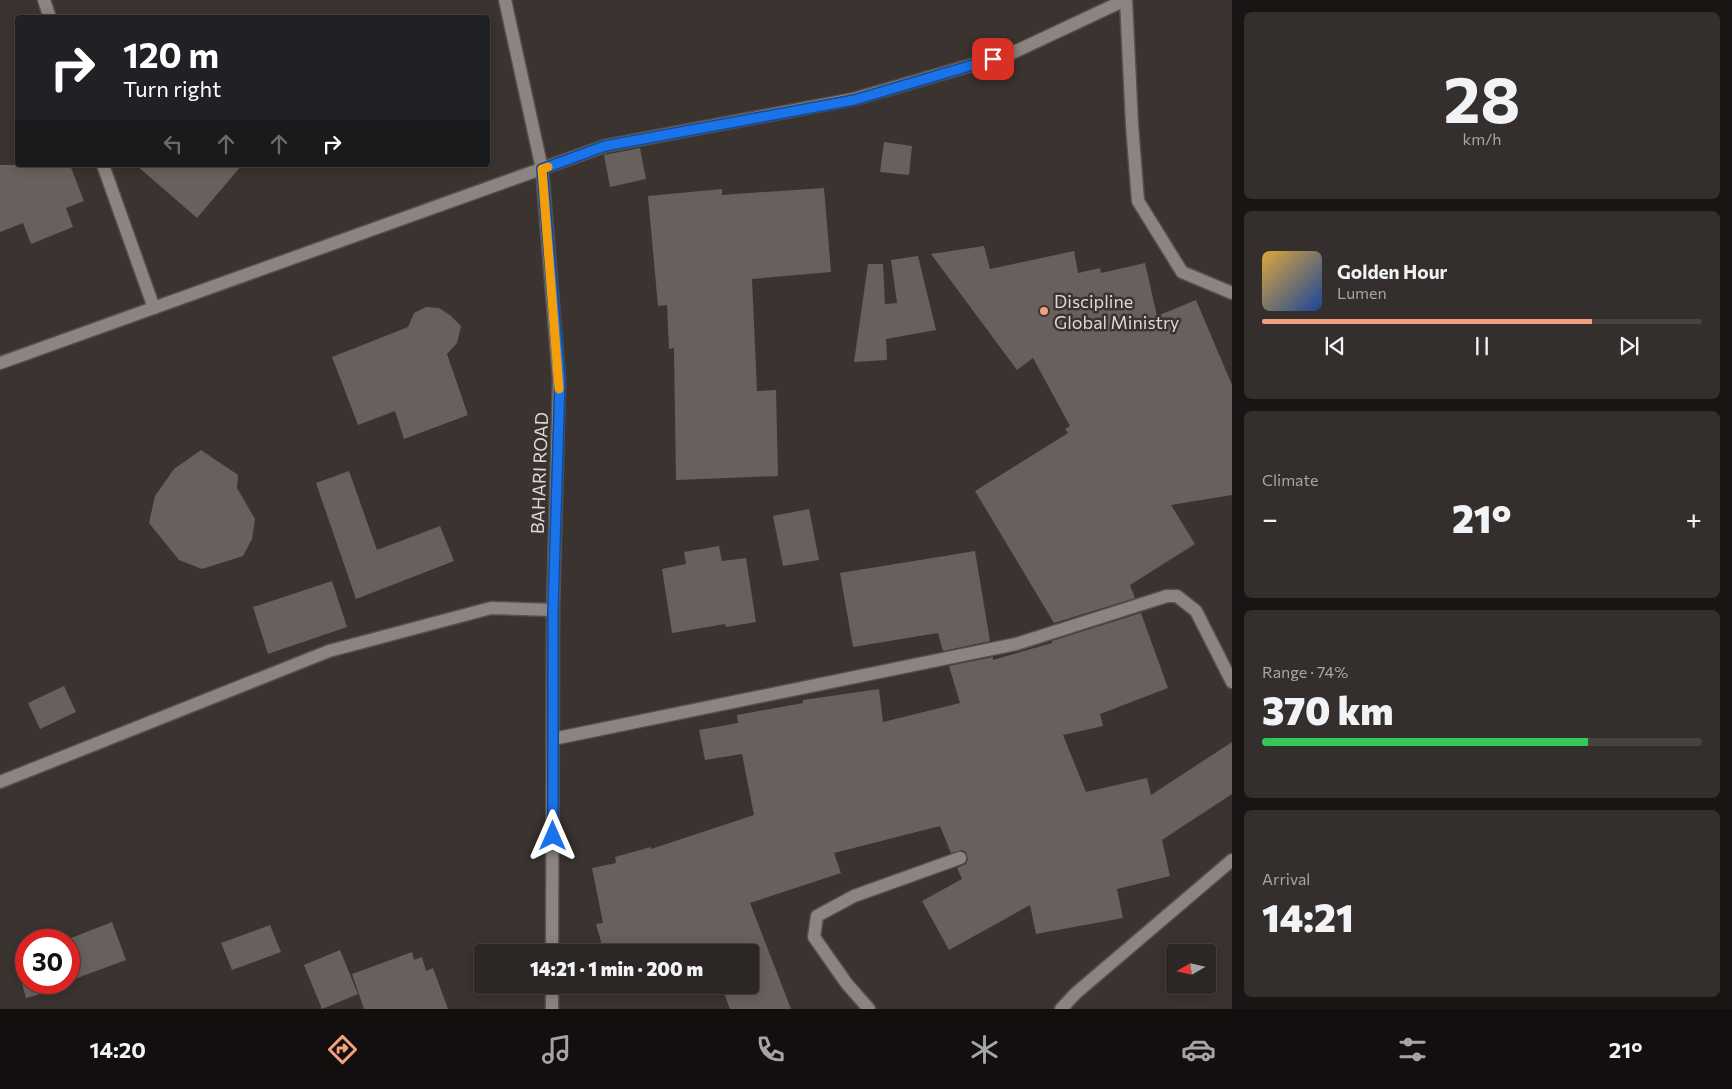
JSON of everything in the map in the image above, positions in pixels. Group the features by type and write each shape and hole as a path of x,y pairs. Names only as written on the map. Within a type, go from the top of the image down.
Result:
{"street":[{"path":"44,0 49,15"},
{"name":"BAHARI ROAD","path":"505,0 542,169 560,380 553,610 552,944"},
{"path":"0,363 605,146 854,100 1010,54 1126,0 1138,201 1182,272 1232,294"},
{"path":"104,167 154,308"},
{"path":"553,739 1016,644 1167,596 1177,596 1196,611 1232,682"},
{"path":"0,782 329,651 491,608 553,610"},
{"path":"869,1009 847,984 814,938 817,916 854,896 960,858"},
{"path":"1061,1009 1076,993 1232,860"},
{"path":"552,994 552,1009"}],"building":[{"path":"884,142 912,146 909,175 880,172"},
{"path":"640,148 646,179 610,187 604,155"},
{"path":"0,165 15,165 15,167 71,167 84,201 66,208 73,227 31,244 23,223 0,232"},
{"path":"138,167 240,167 197,218"},
{"path":"824,188 831,272 752,279 757,391 776,390 778,476 676,480 674,348 669,349 667,305 658,306 648,196 722,189 722,195"},
{"path":"984,246 990,269 1074,251 1078,273 1100,268 1101,273 1145,263 1157,316 1196,300 1232,385 1232,495 1171,505 1195,544 1130,585 1135,598 1054,623 975,491 1068,433 1065,429 1070,426 1033,358 1017,370 931,254"},
{"path":"918,256 936,330 886,339 887,360 854,362 868,264 883,264 885,304 897,303 891,260"},
{"path":"426,307 439,308 450,315 461,326 457,343 447,354 468,415 404,439 395,411 358,425 332,357 408,327 414,313"},
{"path":"201,450 238,475 237,488 255,519 252,539 243,556 202,569 179,560 149,523 155,496 174,469"},
{"path":"349,471 377,550 440,526 454,561 356,599 316,483"},
{"path":"809,509 819,560 783,566 773,516"},
{"path":"719,546 722,561 746,558 756,622 726,627 725,624 672,633 662,569 686,564 684,552"},
{"path":"975,551 990,641 943,651 938,633 853,647 840,573"},
{"path":"332,581 347,627 268,654 253,607"},
{"path":"1141,613 1168,688 1100,714 1103,726 1063,735 1086,792 1147,778 1151,795 1232,742 1232,794 1162,840 1170,876 1117,889 1123,918 1036,934 1030,905 949,950 922,901 962,879 957,868 966,864 968,859 966,852 962,850 951,853 940,826 834,853 841,873 750,903 791,1009 730,1009 724,994 759,994 759,944 602,944 596,924 603,923 592,868 616,863 615,857 651,847 651,849 754,815 742,754 705,760 699,730 738,723 737,715 803,703 803,700 879,689 883,722 960,703 949,666 993,657 993,660 1052,643 1052,641"},
{"path":"64,686 76,712 40,729 28,703"},
{"path":"112,922 126,960 80,977 80,935"},
{"path":"270,925 281,952 232,970 221,943"},
{"path":"340,950 358,994 322,1009 304,965"},
{"path":"412,952 414,960 422,957 426,971 433,968 448,1009 364,1009 352,974"},
{"path":"25,994 40,994 26,998"}],"slow traffic":[{"path":"548,167 542,169 560,380 559,389"}],"place":[{"name":"Discipline Global Ministry","path":"1044,311"}],"route":[{"path":"553,836 553,610 560,380 542,169 605,146 854,100 993,59"}]}
